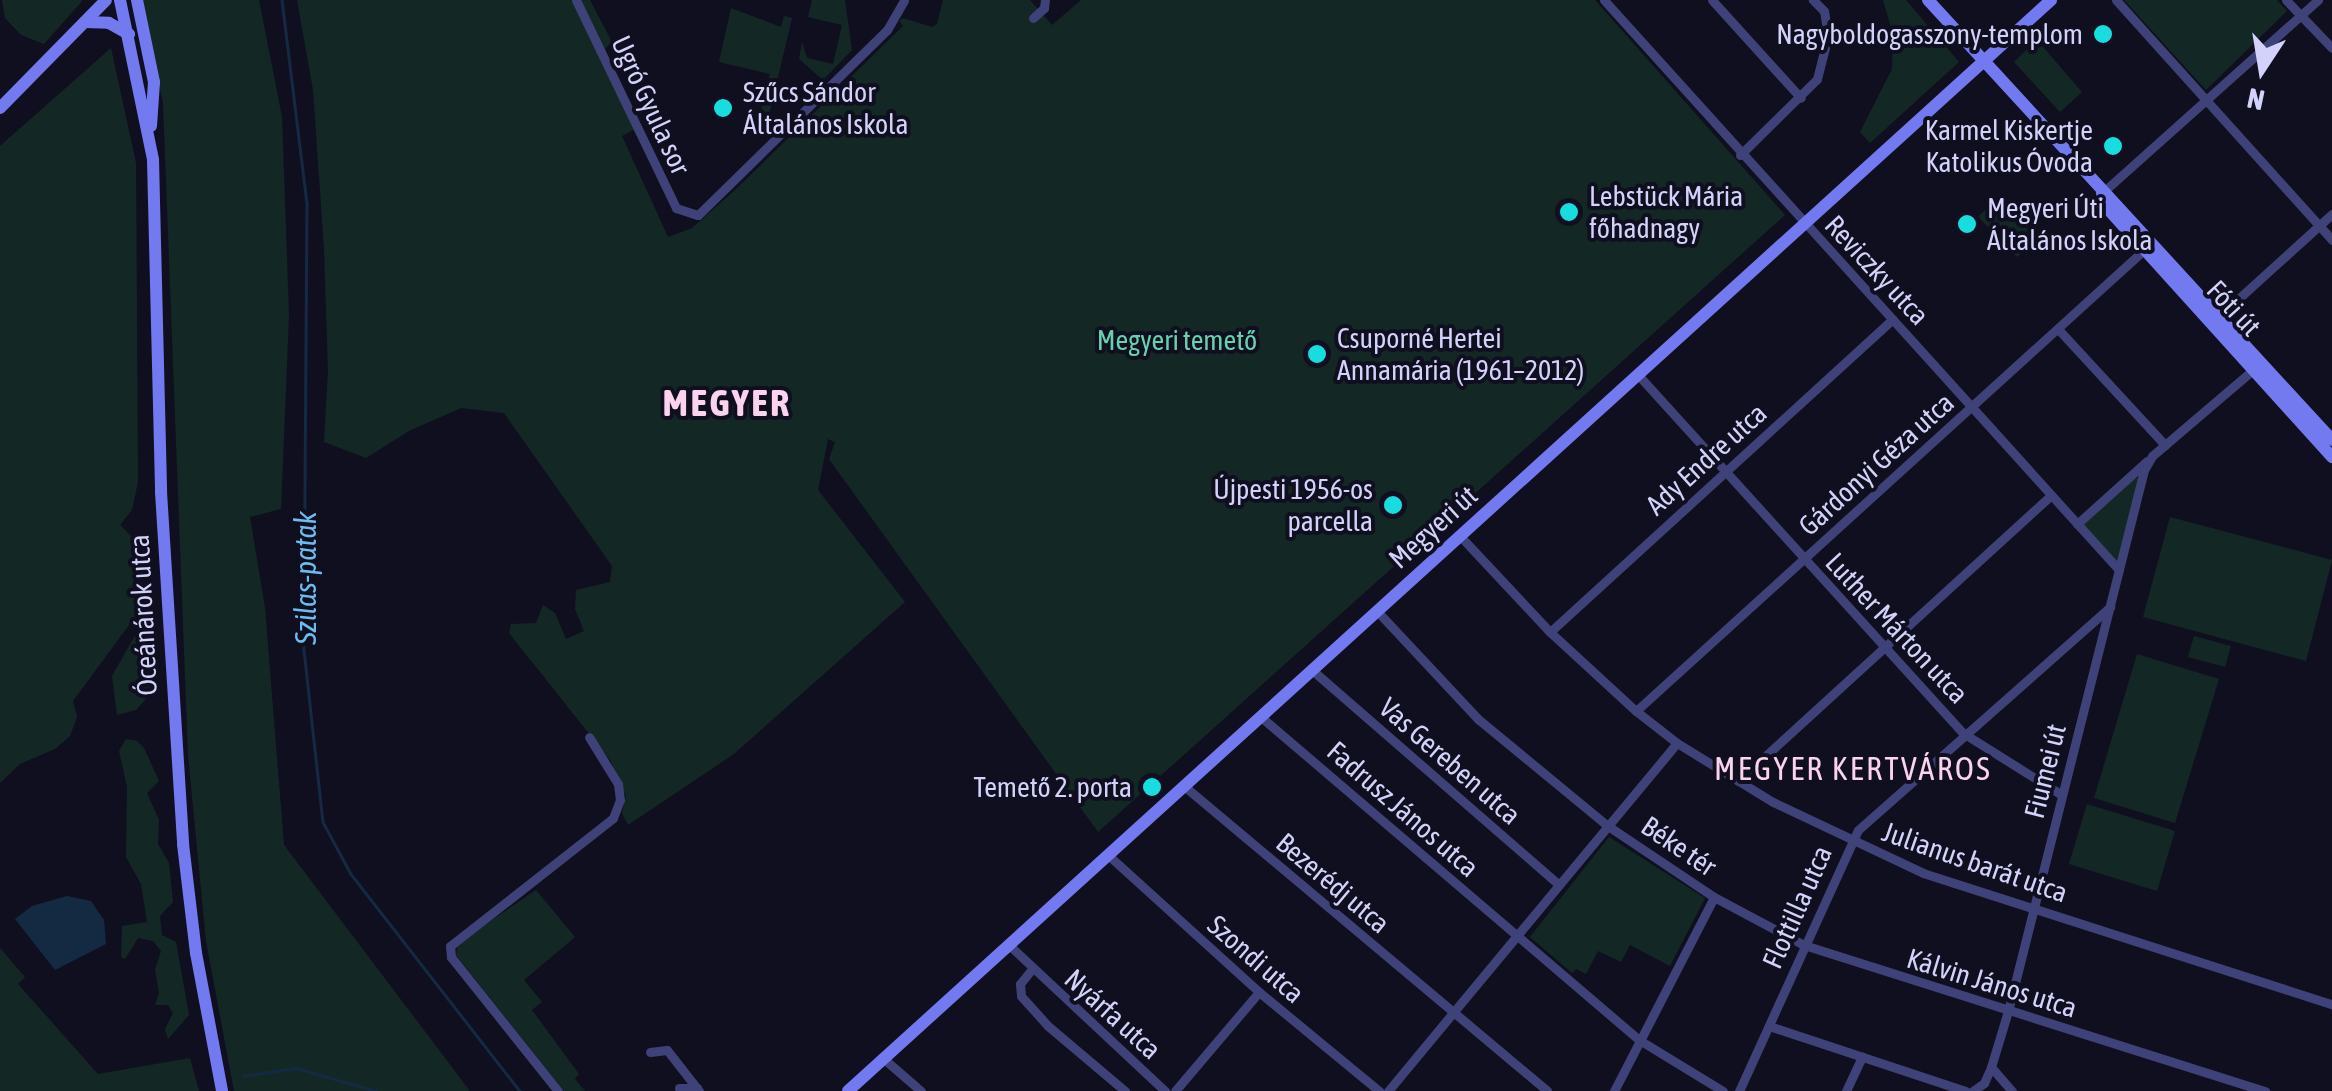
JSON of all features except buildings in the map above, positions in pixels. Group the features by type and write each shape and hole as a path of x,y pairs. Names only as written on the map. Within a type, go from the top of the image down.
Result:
{"street":[{"path":"85,22 96,0"},
{"path":"0,108 106,0"},
{"name":"Óceánárok utca","path":"120,0 150,133 158,231 162,510 183,844 196,953 222,1091"},
{"name":"Óceánárok utca","path":"136,0 154,82 150,133"},
{"name":"Ugró Gyula sor","path":"576,0 676,208 698,215 886,30 904,0"},
{"path":"1033,18 1044,8 1046,0"},
{"name":"Reviczky utca","path":"1604,0 1740,155 2119,570"},
{"path":"1712,0 1801,98"},
{"path":"1740,155 1818,78 1828,36 1824,12 1813,0"},
{"name":"Fóti út","path":"1928,0 2102,193 2115,200 2255,368 2330,444"},
{"name":"Megyeri út","path":"848,1091 1640,377 2051,0"},
{"path":"2116,0 2332,240"},
{"path":"2286,0 2332,48"},
{"path":"2102,193 2318,0"},
{"path":"85,22 109,23 130,34"},
{"name":"Fóti út","path":"2102,193 2107,208 2330,444"},
{"path":"2216,319 2332,214"},
{"name":"Gárdonyi Géza utca","path":"1636,711 2145,249"},
{"name":"Ady Endre utca","path":"1550,632 1893,319"},
{"path":"2058,329 2166,445"},
{"path":"2076,524 2255,368"},
{"name":"Luther Márton utca","path":"1640,377 1964,733 2062,795"},
{"name":"Fiumei út","path":"1970,1091 1984,1083 1992,1067 2141,479 2152,456"},
{"path":"1738,782 2051,495"},
{"name":"Julianus barát utca","path":"1460,537 1550,632 1636,711 1676,743 1738,782 1851,842 1923,873 2332,1004"},
{"name":"Flottilla utca","path":"1740,1091 1858,830 2110,607"},
{"path":"1377,611 1478,719 1608,826 1676,743"},
{"name":"Vas Gereben utca","path":"1312,670 1559,886"},
{"name":"Fadrusz János utca","path":"1261,717 1516,936"},
{"path":"558,1091 451,958 450,946 612,818 620,800 618,784 589,737"},
{"name":"Bezerédj utca","path":"1184,786 1547,1091"},
{"name":"Béke tér","path":"1388,1091 1608,826 1714,897 1614,1091"},
{"name":"Szondi utca","path":"1108,855 1258,992 1379,1091"},
{"name":"Kálvin János utca","path":"1714,897 1804,945 2265,1091"},
{"path":"1516,936 1641,1042 1722,1091"},
{"name":"Nyárfa utca","path":"1009,945 1164,1091"},
{"name":"Nyárfa utca","path":"1032,969 1020,984 1022,996 1048,1026 1125,1091"},
{"path":"1176,1091 1258,992"},
{"path":"1769,1026 1970,1091"},
{"path":"650,1052 667,1050 698,1089"},
{"path":"1846,1091 1862,1057"},
{"path":"884,1058 921,1091"},
{"path":"1992,1067 2012,1091"},
{"path":"679,1088 698,1089"}],"green space":[{"path":"2,0 83,0 44,44 21,35 5,18"},
{"path":"141,0 259,0 282,117 289,315 281,509 250,517 265,608 284,845 470,1091 234,1091 206,941 188,755 163,103"},
{"name":"Megyeri temető","path":"297,0 590,0 612,42 602,52 639,127 622,136 668,237 692,228 734,191 903,26 899,21 903,18 932,27 937,24 943,0 1030,0 1052,25 1081,0 1595,0 1785,215 1098,832 829,459 835,442 828,439 818,490 905,602 734,754 628,825 622,813 626,796 610,760 509,633 511,624 536,623 543,605 555,613 566,639 584,631 575,609 576,590 610,582 612,566 504,413 461,408 409,431 366,458 324,442 328,371 324,249 313,90"},
{"path":"812,0 845,0 852,50 823,80 799,59 802,42 807,58 833,64 842,25 808,17"},
{"path":"1883,0 1906,0 1959,62 1870,143 1860,132 1892,69 1893,34"},
{"path":"2124,0 2277,0 2287,11 2206,90"},
{"path":"731,8 781,27 784,16 792,18 765,132 756,130 770,74 719,62"},
{"path":"2037,40 2082,92 2060,112 2014,62"},
{"path":"111,48 136,163 138,482 132,510 120,525 140,545 140,610 73,701 77,717 70,736 55,749 20,764 0,783 0,146"},
{"path":"1998,197 2038,238 2017,257 1978,217"},
{"path":"2130,476 2141,479 2119,570 2077,524"},
{"path":"2170,517 2332,560 2306,661 2143,617"},
{"path":"148,624 152,652 147,658 155,689 136,710 117,715 112,676 141,625"},
{"path":"2194,636 2231,646 2225,667 2188,657"},
{"path":"2137,654 2219,679 2175,823 2094,798"},
{"path":"126,739 137,741 144,748 159,781 147,793 159,820 158,844 169,863 173,902 160,916 162,935 176,942 189,1015 168,1039 165,1029 173,1013 168,1005 155,1005 159,993 155,970 161,951 153,941 138,938 125,959 121,957 122,926 147,922 141,884 126,857 127,787 119,751"},
{"path":"2087,804 2175,831 2157,891 2069,864"},
{"path":"1609,837 1705,898 1670,966 1630,945 1621,962 1598,951 1586,974 1576,969 1572,973 1530,937"},
{"path":"536,890 575,937 524,980 542,1002 532,1010 579,1074 575,1079 585,1091 564,1091 456,955 458,943"},
{"path":"0,948 25,977 18,984 98,1074 190,1058 199,1091 0,1091"}],"water":[{"path":"67,896 91,901 104,920 106,944 55,970 15,919 32,906"}],"waterway":[{"name":"Szilas-patak","path":"282,0 307,204 304,650 323,822 351,874 520,1091"},
{"path":"243,1076 296,1068 376,1091"}],"place":[{"name":"Nagyboldogasszony-templom","path":"2103,34"},
{"name":"Szűcs Sándor Általános Iskola","path":"723,108"},
{"name":"Karmel Kiskertje Katolikus Óvoda","path":"2113,146"},
{"name":"Lebstück Mária főhadnagy","path":"1569,212"},
{"name":"Megyeri Úti Általános Iskola","path":"1967,224"},
{"name":"Csuporné Hertei Annamária (1961–2012)","path":"1317,354"},
{"name":"Újpesti 1956-os parcella","path":"1393,505"},
{"name":"Temető 2. porta","path":"1152,787"}],"district":[{"name":"MEGYER","path":"727,403"},
{"name":"MEGYER KERTVÁROS","path":"1853,769"}]}
